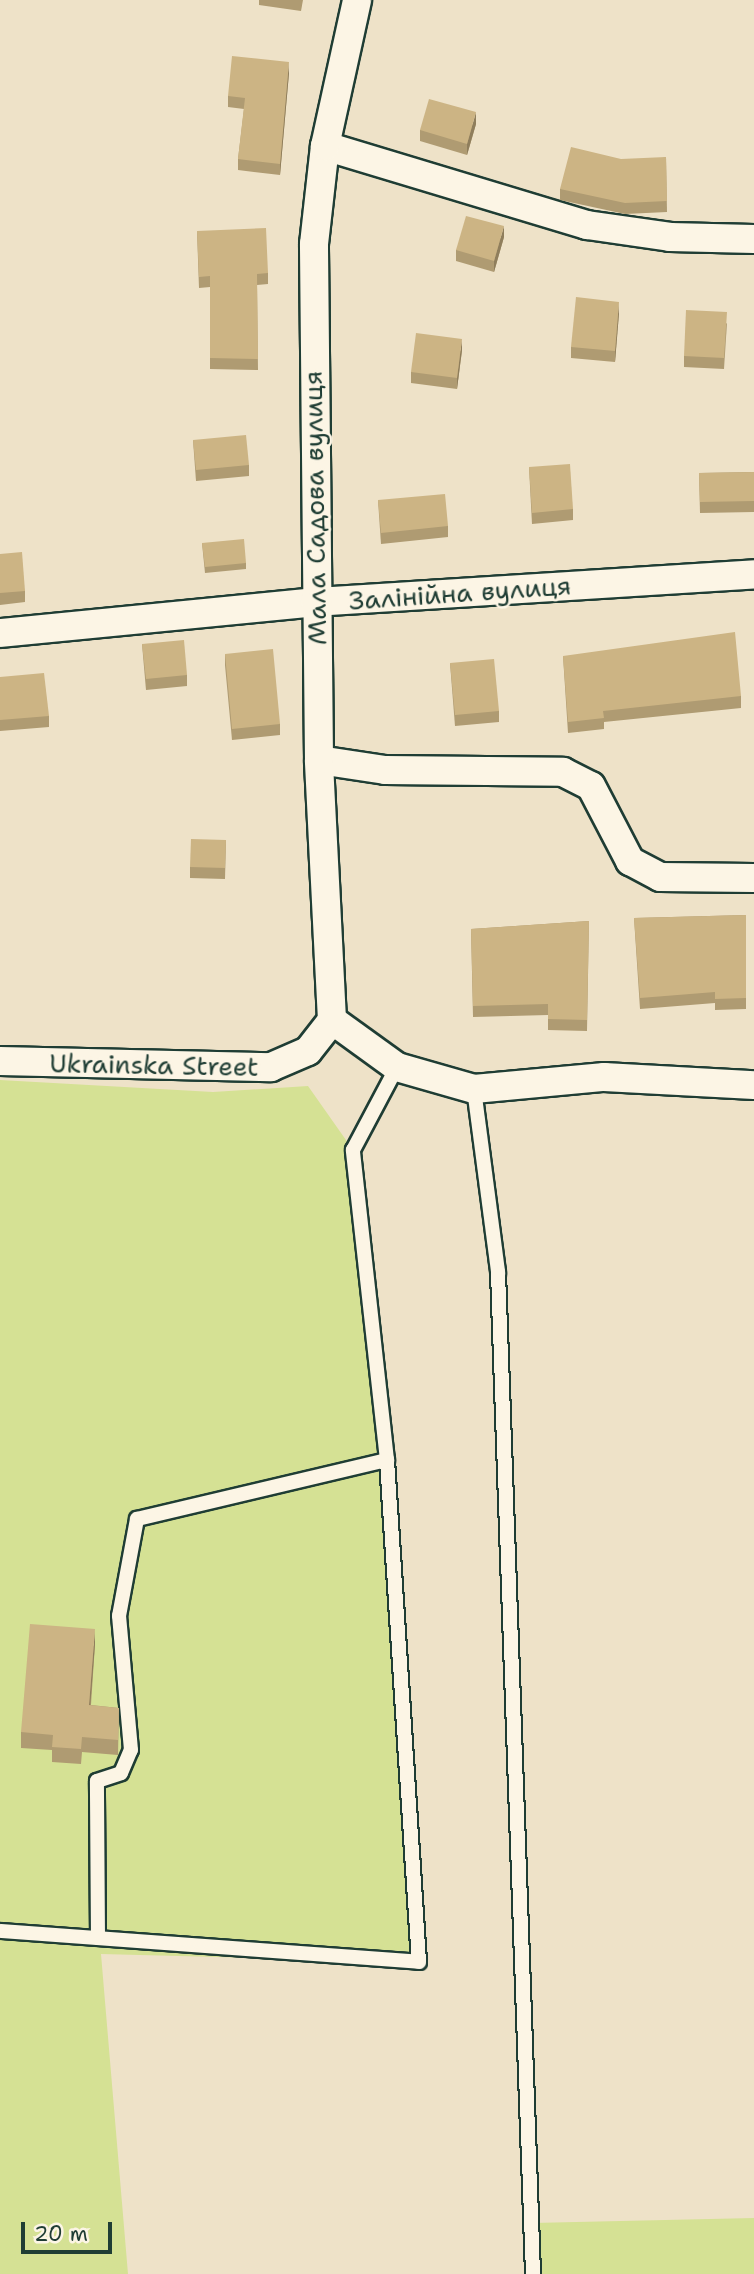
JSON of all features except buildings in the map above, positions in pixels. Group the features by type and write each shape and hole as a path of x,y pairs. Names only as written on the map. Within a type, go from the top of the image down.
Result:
{"street":[{"name":"Мала Садова вулиця","path":"332,1020 319,760 315,602 314,244 325,146 357,0"},
{"path":"325,146 587,225 670,237 754,239"},
{"name":"Залінійна вулиця","path":"0,632 315,602 754,575"},
{"path":"319,760 385,770 563,772 591,786 630,861 660,877 754,878"},
{"path":"332,1020 397,1067 474,1089 604,1077 754,1085"},
{"name":"Ukrainska Street","path":"0,1061 271,1067 309,1051 332,1020"}],"lane":[{"path":"0,1931 419,1962 387,1460 353,1150 397,1067"},
{"path":"474,1089 498,1272 533,2274"},
{"path":"98,1938 97,1781 121,1773 131,1750 119,1616 137,1519 387,1460"}],"green space":[{"path":"0,1080 213,1092 308,1086 353,1150 387,1460 419,1962 101,1954 128,2274 0,2274"},
{"path":"754,2218 754,2274 533,2274 532,2223"}]}
